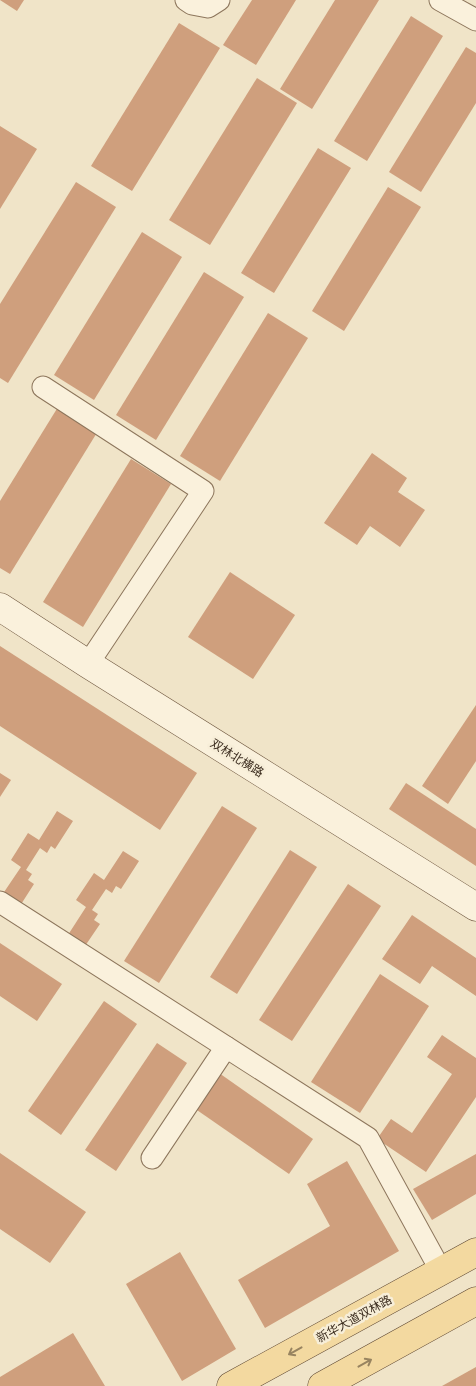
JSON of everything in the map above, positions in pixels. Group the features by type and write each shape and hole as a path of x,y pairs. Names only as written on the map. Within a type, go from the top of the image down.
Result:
{"main road":[{"name":"新华大道双林路","path":"232,1386 476,1252"},
{"path":"322,1386 476,1302"}],"street":[{"path":"186,0 192,4 208,7 219,0"},
{"path":"440,0 476,20"},
{"path":"43,387 203,491 88,664"},
{"name":"双林北横路","path":"0,607 476,907"},
{"path":"0,902 368,1138 441,1271"},
{"path":"152,1158 226,1047"}],"building":[{"path":"0,0 24,0 17,11"},
{"path":"252,0 296,0 256,65 223,45"},
{"path":"335,0 379,0 312,109 280,89"},
{"path":"411,16 443,36 367,161 334,141"},
{"path":"179,23 220,48 132,191 91,166"},
{"path":"466,47 476,53 476,103 421,192 389,172"},
{"path":"257,78 297,103 210,245 169,220"},
{"path":"0,126 37,149 0,209"},
{"path":"318,148 351,168 274,293 241,273"},
{"path":"76,182 116,207 8,383 0,378 0,304"},
{"path":"388,187 421,207 344,331 312,311"},
{"path":"142,232 182,257 94,400 54,375"},
{"path":"204,272 244,297 156,440 116,415"},
{"path":"268,313 308,338 220,481 180,456"},
{"path":"58,407 98,431 10,574 0,568 0,501"},
{"path":"372,453 407,478 398,492 425,510 400,547 370,526 357,545 324,523"},
{"path":"131,459 171,484 83,627 43,602"},
{"path":"230,572 295,615 253,679 188,637"},
{"path":"0,646 197,773 160,830 0,726"},
{"path":"476,705 476,761 448,804 422,786"},
{"path":"0,773 11,780 0,797"},
{"path":"406,783 476,829 476,866 389,809"},
{"path":"222,806 257,828 159,983 124,961"},
{"path":"57,811 73,821 55,849 51,846 47,853 40,848 26,870 32,874 28,880 34,884 18,909 0,898 21,867 11,860 28,833 39,840"},
{"path":"290,850 317,867 237,994 210,977"},
{"path":"123,851 139,861 121,889 116,886 112,893 106,889 92,910 98,914 94,920 100,924 83,949 66,938 86,907 76,900 94,873 104,880"},
{"path":"348,884 381,906 292,1041 259,1020"},
{"path":"412,915 476,958 476,996 432,966 420,984 382,959"},
{"path":"0,943 62,984 37,1021 0,996"},
{"path":"380,974 429,1006 360,1113 311,1082"},
{"path":"104,1001 137,1024 61,1135 28,1111"},
{"path":"442,1035 476,1058 476,1097 426,1172 377,1139 391,1119 412,1133 452,1074 427,1057"},
{"path":"157,1043 187,1063 116,1171 85,1150"},
{"path":"219,1073 313,1139 289,1174 194,1108"},
{"path":"0,1153 86,1212 50,1263 0,1229"},
{"path":"476,1154 476,1194 432,1220 413,1189"},
{"path":"347,1161 399,1251 265,1328 238,1280 330,1226 307,1184"},
{"path":"180,1252 236,1349 182,1381 126,1284"},
{"path":"73,1333 105,1386 0,1386 0,1377"},
{"path":"476,1367 476,1386 442,1386"}]}
